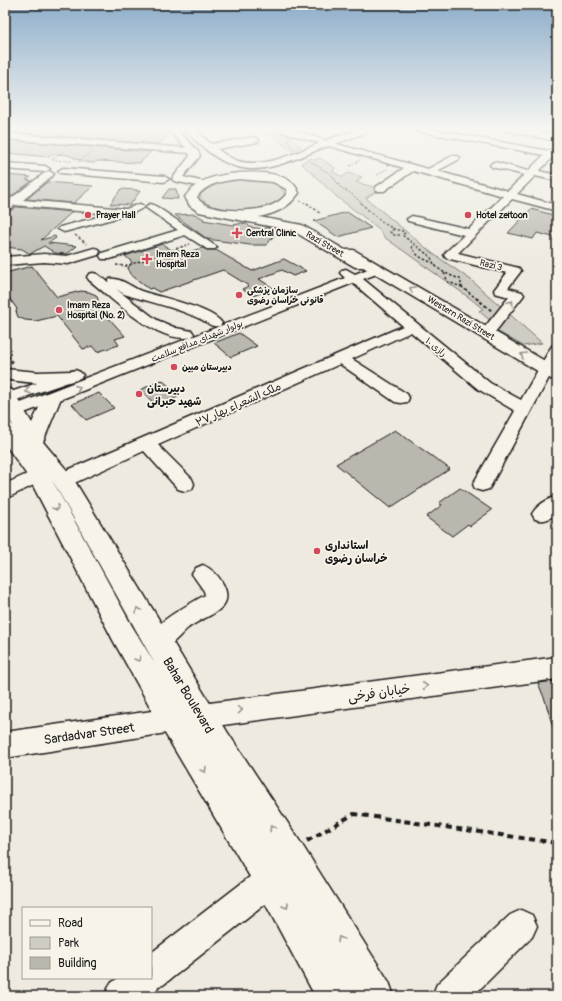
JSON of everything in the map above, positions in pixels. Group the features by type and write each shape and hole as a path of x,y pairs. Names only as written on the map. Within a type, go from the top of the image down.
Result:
{"main road":[{"path":"252,176 271,178 291,187 293,193 286,202 271,211 255,213 218,213 203,210 194,203 191,197 194,190 201,184 231,177 252,176"},
{"name":"Razi Street","path":"286,202 279,211 280,214 368,265"},
{"name":"Razi Street","path":"218,213 297,228 368,265"},
{"name":"Western Razi Street","path":"368,265 487,333 551,372"},
{"path":"5,374 25,378 46,379 71,376"},
{"path":"11,420 55,392"},
{"name":"Bahar Boulevard","path":"11,420 51,477 157,643 202,716 217,744 287,852 375,996"},
{"name":"Bahar Boulevard","path":"51,477 123,634 173,720 271,880 336,996"},
{"path":"173,720 202,716"}],"street":[{"path":"8,205 43,175"},
{"path":"80,175 157,192 201,184"},
{"path":"104,275 116,265 80,242 64,229 123,213 157,192 172,175"},
{"path":"380,189 401,175"},
{"path":"439,175 557,208"},
{"path":"412,219 470,233 529,175"},
{"path":"540,175 557,178"},
{"path":"157,192 186,230 206,244"},
{"path":"8,205 123,213"},
{"path":"5,261 44,258 68,260 99,254 186,230"},
{"name":"Razi 3","path":"470,233 450,254 515,271 500,290 517,295 487,333"},
{"name":"بولوار شهدای مدافع سلامت","path":"11,420 55,392 347,276 368,265"},
{"path":"104,275 134,293 204,315 215,323"},
{"path":"104,275 151,329 187,334"},
{"name":"بولوار شهدای مدافع سلامت","path":"55,392 71,376 347,276"},
{"name":"رازی ۱۰","path":"347,276 484,386 524,409"},
{"name":"ملک الشعراء بهار ۲۷","path":"5,492 147,444 412,327"},
{"path":"482,484 524,409 551,372 557,349"},
{"path":"341,358 401,398"},
{"path":"147,444 184,484"},
{"path":"542,514 557,503"},
{"path":"157,643 181,621 216,600 217,595 214,588 203,574"},
{"name":"خیابان فرخی","path":"202,716 557,668"},
{"name":"Sardadvar Street","path":"5,745 173,720"},
{"path":"152,973 271,880"},
{"path":"450,996 521,926"},
{"path":"354,961 389,988 394,996"},
{"path":"122,996 144,979"}],"path":[{"path":"332,175 340,187 394,229 402,230 405,233 402,235"},
{"path":"286,202 306,202 321,214"},
{"path":"394,229 390,232 394,235 402,235 412,246 431,257 432,262"},
{"path":"116,265 126,266 206,244"},
{"path":"412,246 413,251 422,258 432,262 444,273 460,279 462,287"},
{"path":"444,273 448,282 462,287 500,317"},
{"path":"287,852 354,814 557,843"}],"green space":[{"path":"313,175 338,175 343,177 346,175 354,175 362,177 356,182 380,189 366,198 432,253 471,280 542,343 523,346 486,325 494,324 479,311 483,309 384,237 378,228 337,197"},
{"path":"234,179 264,180 279,186 283,190 285,197 276,204 265,209 244,211 221,209 204,202 200,195 203,191 211,185"}],"building":[{"path":"5,175 31,177 26,180 32,181 5,201"},
{"path":"47,182 93,186 74,203 27,199"},
{"path":"121,189 140,191 130,205 110,204"},
{"path":"169,189 176,189 178,199 162,198"},
{"path":"16,207 72,212 41,240 55,236 56,238 48,243 77,246 67,254 55,253 44,246 30,254 22,249 5,247 5,210 12,210"},
{"path":"531,209 557,216 557,238 537,233 533,239 508,233"},
{"path":"347,212 371,228 338,237 314,221"},
{"path":"195,214 204,219 203,220 233,225 243,223 250,227 264,229 268,227 278,231 266,245 250,245 207,239 175,215"},
{"path":"162,244 173,251 185,253 202,248 207,250 216,250 252,271 284,259 306,271 293,276 282,270 259,279 273,288 253,296 242,289 249,286 223,270 159,292 152,288 149,289 130,274 128,268 132,262 125,256"},
{"name":"Imam Reza Hospital (No. 2)","path":"32,266 57,297 81,291 96,295 98,299 97,305 125,336 115,339 119,345 97,352 92,346 83,349 57,316 36,321 25,320 18,317 16,311 17,309 5,292 5,273"},
{"path":"239,333 257,346 231,357 214,343"},
{"path":"162,380 180,396 157,406 140,390"},
{"path":"99,393 114,408 86,420 72,404"},
{"name":"استانداری خراسان رضوی","path":"395,430 450,469 390,508 336,464"},
{"path":"460,488 492,510 470,526 468,524 452,536 426,517 442,505 439,503"},
{"path":"557,681 557,731 554,731 545,700 538,683"}],"place":[{"name":"Prayer Hall","path":"88,215"},
{"name":"Hotel zeitoon","path":"468,215"},
{"name":"Central Clinic","path":"237,233"},
{"name":"Imam Reza Hospital","path":"147,259"},
{"name":"سازمان پزشکی قانونی خراسان رضوی","path":"239,295"},
{"name":"Imam Reza Hospital (No. 2)","path":"59,310"},
{"name":"دبیرستان مبین","path":"174,367"},
{"name":"دبیرستان شهید حبرانی","path":"139,394"},
{"name":"استانداری خراسان رضوی","path":"317,551"}]}
